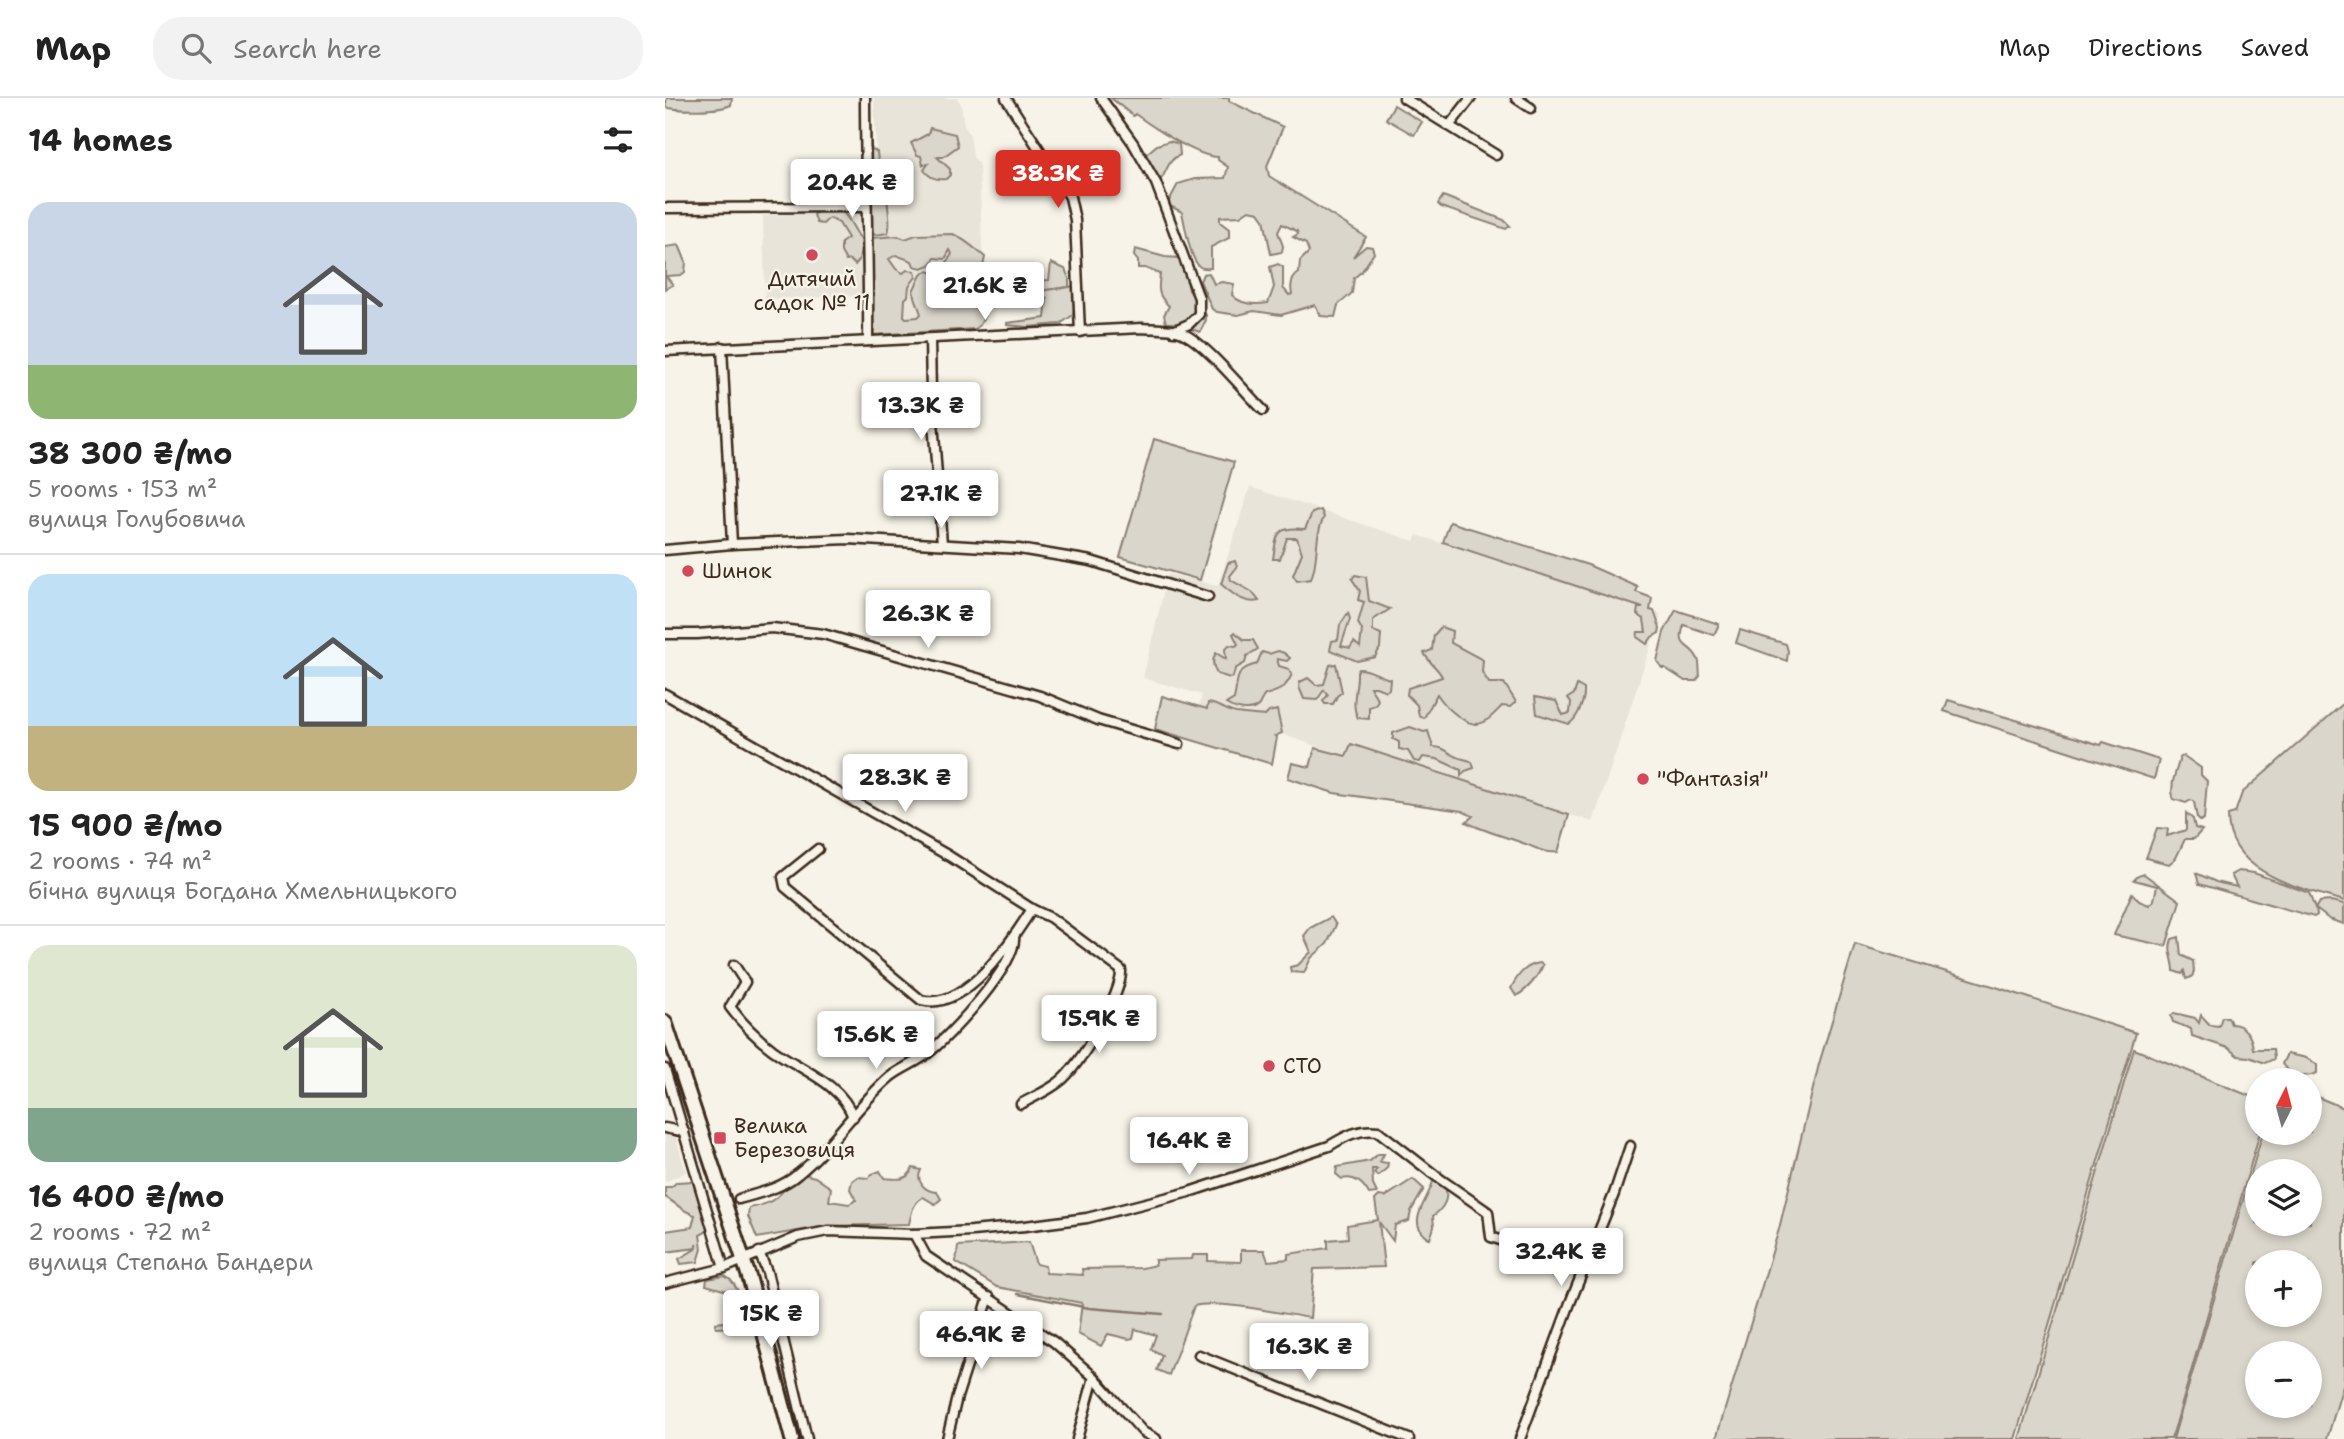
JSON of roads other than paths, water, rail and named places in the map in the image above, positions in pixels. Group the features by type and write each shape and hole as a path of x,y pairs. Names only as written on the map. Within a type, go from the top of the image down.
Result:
{"highway":[{"path":"665,1022 743,1260 792,1439"}],"street":[{"path":"865,98 865,207 869,233 868,341"},
{"path":"1006,98 1070,197 1075,220 1080,332"},
{"path":"1101,98 1133,143 1156,183 1199,298 1199,314 1189,324 1173,331"},
{"path":"1404,98 1496,155"},
{"path":"1449,126 1471,98"},
{"path":"1516,98 1531,108"},
{"path":"665,208 865,207"},
{"path":"665,351 1142,328 1173,331 1182,333 1203,346 1263,410"},
{"path":"930,339 931,393 942,544"},
{"path":"722,347 731,544"},
{"path":"665,550 848,539 1019,549 1072,557 1208,597"},
{"path":"665,634 772,628 823,635 1040,696 1098,720 1179,744"},
{"path":"665,694 949,856 1032,909 1051,918 1122,970 1121,984 1093,1038 1072,1070 1059,1083 1021,1104"},
{"path":"818,849 783,877 785,887 921,1000 933,1004 955,997 989,966 1032,909"},
{"path":"739,1199 770,1190 798,1175 891,1076 928,1053 970,1011 1002,969 1015,943 1014,936"},
{"path":"734,965 745,982 730,1007 741,1021 771,1048 842,1097 853,1117"},
{"path":"665,1069 724,1268"},
{"path":"665,1128 684,1132"},
{"path":"665,1283 724,1268 798,1237 828,1231 914,1234 1025,1227 1087,1218 1201,1188 1316,1150 1350,1134 1369,1129 1378,1131 1488,1212 1491,1237 1585,1268"},
{"path":"1520,1439 1630,1146"},
{"path":"914,1234 926,1256 1054,1342 1094,1377 1143,1432 1156,1439"},
{"path":"759,1252 768,1274 807,1439"},
{"path":"947,1439 957,1397 989,1297"},
{"path":"1199,1355 1409,1439"},
{"path":"1077,1439 1094,1377"}],"waterway":[{"path":"1018,1294 1089,1308 1163,1314"}],"place":[{"name":"Дитячий садок № 11","path":"812,255"},
{"name":"Шинок","path":"688,571"},
{"name":"\"Фантазія\"","path":"1643,779"},
{"name":"СТО","path":"1269,1066"},
{"name":"Велика Березовиця","path":"720,1138"}]}
